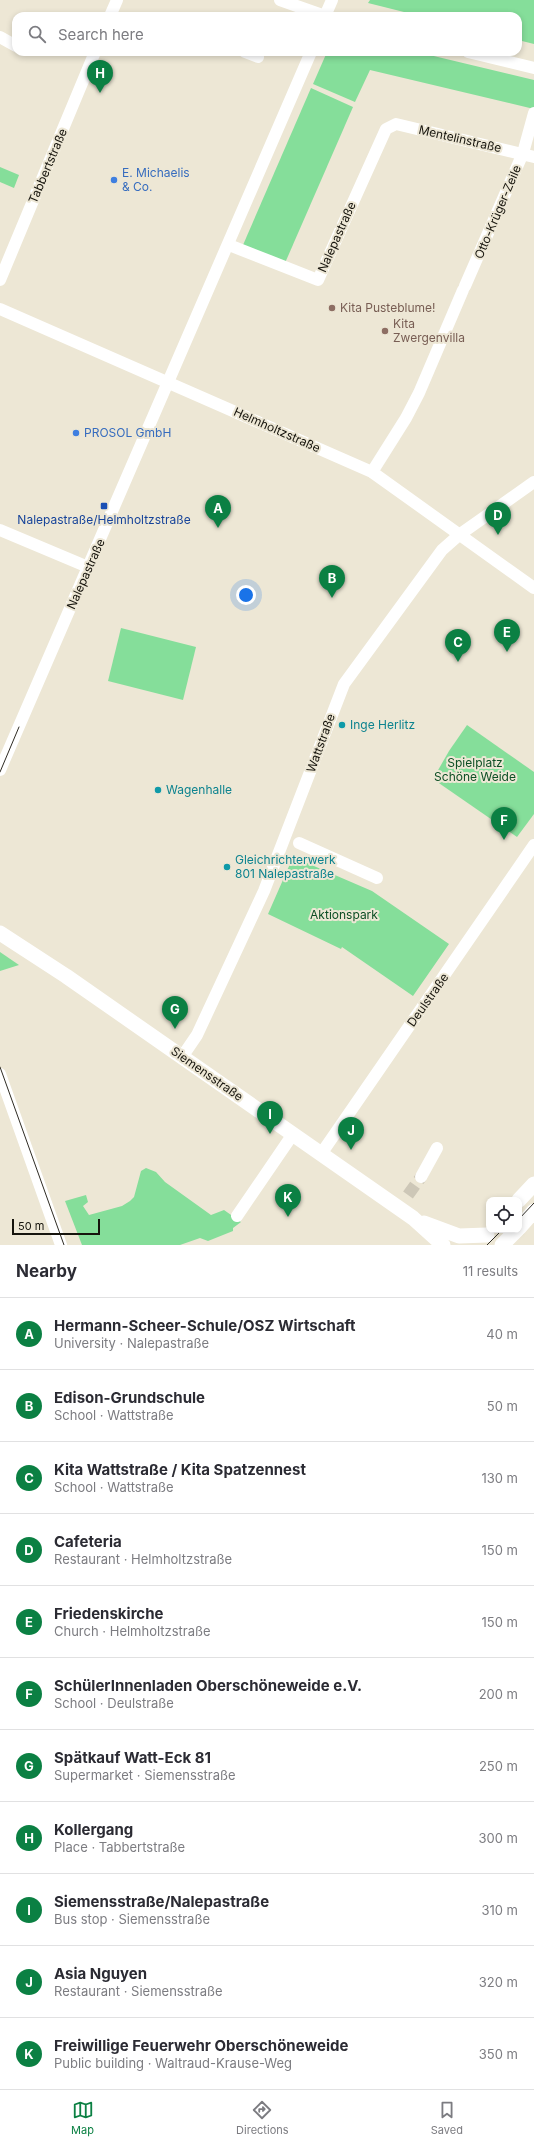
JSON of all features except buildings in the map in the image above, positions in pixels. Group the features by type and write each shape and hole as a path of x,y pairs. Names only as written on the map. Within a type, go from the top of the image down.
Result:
{"main road":[{"name":"Siemensstraße","path":"0,932 57,969 413,1218 443,1245"},
{"path":"522,1197 534,1184"},
{"path":"522,1225 534,1211"},
{"name":"Siemensstraße","path":"413,1218 452,1234 488,1239"},
{"path":"502,1245 514,1233"}],"street":[{"path":"112,12 117,0"},
{"path":"280,0 314,12"},
{"path":"327,12 332,0"},
{"path":"0,37 12,44"},
{"name":"Tabbertstraße","path":"0,280 93,56"},
{"path":"254,56 258,58"},
{"name":"Nalepastraße","path":"0,770 309,56"},
{"path":"484,56 534,68"},
{"name":"Otto-Krüger-Zeile","path":"372,472 406,418 416,398 464,288 528,155 534,113"},
{"name":"Mentelinstraße","path":"386,129 396,124 528,155"},
{"name":"Nalepastraße","path":"228,245 318,280 386,129"},
{"name":"Helmholtzstraße","path":"0,309 372,472 534,588"},
{"name":"Wattstraße","path":"182,1057 197,1035 264,891 344,684 442,550 459,535 534,482"},
{"path":"0,530 88,567"},
{"path":"299,843 377,878"},
{"name":"Deulstraße","path":"321,1154 534,845"},
{"path":"0,1074 61,1245"},
{"path":"237,1216 293,1134"},
{"path":"421,1177 437,1148"}],"green space":[{"path":"370,0 534,0 534,44 522,41 522,12 404,12 368,3"},
{"path":"325,56 434,56 534,80 534,109 370,70 355,102 313,84"},
{"path":"311,88 353,107 285,263 243,245"},
{"path":"0,167 19,175 14,188 0,182"},
{"path":"121,628 196,647 183,700 108,681"},
{"name":"Spielplatz Schöne Weide","path":"467,725 534,772 534,814 517,837 433,779 449,751"},
{"name":"Aktionspark","path":"293,857 372,891 449,944 413,996 342,947 341,949 268,914"},
{"path":"0,952 19,965 0,971"},
{"path":"146,1168 156,1172 165,1182 211,1215 224,1210 241,1222 233,1228 233,1231 208,1241 200,1238 180,1245 82,1245 65,1201 86,1195 88,1202 83,1206 89,1215 122,1206 134,1197 141,1171"}],"tunnel":[{"path":"408,1195 421,1177"}],"tram line":[{"path":"0,772 19,727"},
{"path":"0,1067 64,1245"},
{"path":"522,1216 534,1203"},
{"path":"487,1245 499,1233"}],"place":[{"name":"Kollergang","path":"100,93"},
{"name":"E. Michaelis & Co.","path":"114,180"},
{"name":"Kita Pusteblume!","path":"332,308"},
{"name":"Kita Zwergenvilla","path":"385,331"},
{"name":"PROSOL GmbH","path":"76,433"},
{"name":"Nalepastraße/Helmholtzstraße","path":"104,506"},
{"name":"Hermann-Scheer-Schule/OSZ Wirtschaft","path":"218,528"},
{"name":"Cafeteria","path":"498,535"},
{"name":"Edison-Grundschule","path":"332,598"},
{"name":"Friedenskirche","path":"507,652"},
{"name":"Kita Wattstraße / Kita Spatzennest","path":"458,662"},
{"name":"Inge Herlitz","path":"342,725"},
{"name":"Wagenhalle","path":"158,790"},
{"name":"SchülerInnenladen Oberschöneweide e.V.","path":"504,840"},
{"name":"Gleichrichterwerk 801 Nalepastraße","path":"227,867"},
{"name":"Spätkauf Watt-Eck 81","path":"175,1029"},
{"name":"Siemensstraße/Nalepastraße","path":"270,1134"},
{"name":"Asia Nguyen","path":"351,1150"},
{"name":"Freiwillige Feuerwehr Oberschöneweide","path":"288,1217"}]}
